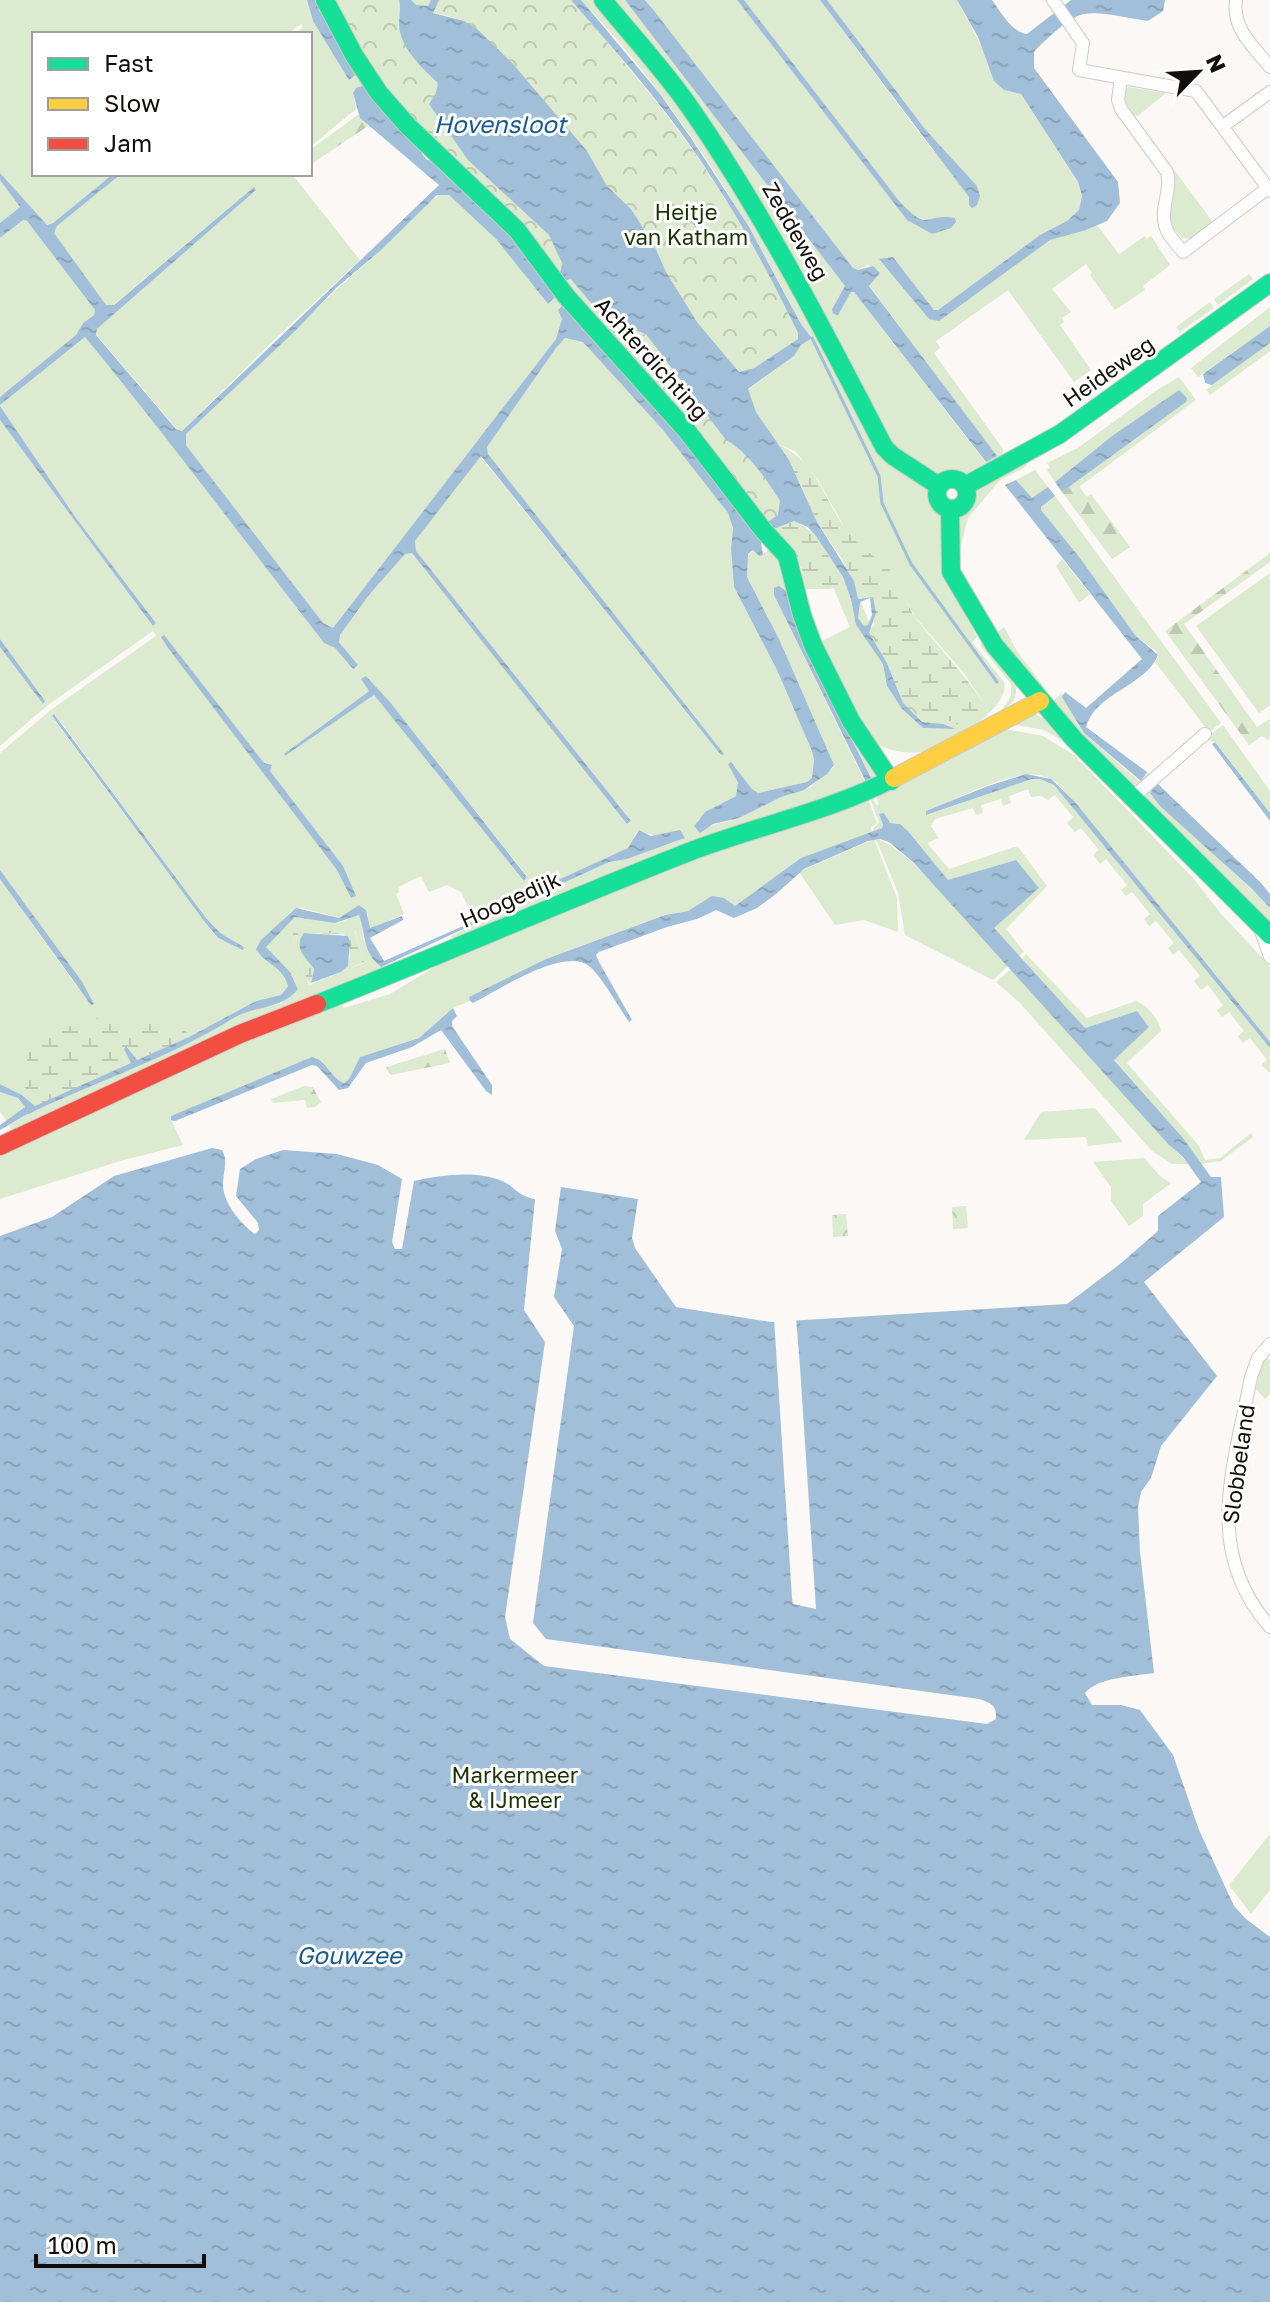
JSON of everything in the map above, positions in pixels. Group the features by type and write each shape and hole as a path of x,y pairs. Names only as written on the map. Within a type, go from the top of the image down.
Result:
{"street":[{"name":"Achterdichting","path":"325,0 354,55 379,93 408,126 517,230 566,296 687,431 787,556 813,645 851,721 891,781"},
{"name":"Zeddeweg","path":"603,0 667,76 729,164 795,275 884,447 939,486"},
{"path":"1236,0 1235,19 1238,27 1270,67"},
{"path":"1056,4 1083,43 1079,70 1191,89 1202,97 1269,190 1183,252 1166,229 1167,172 1121,109 1118,100 1121,78"},
{"path":"1223,126 1270,92"},
{"name":"Heideweg","path":"965,486 1060,434 1270,283"},
{"path":"954,479 965,486 967,494 963,504 950,509 937,498 939,486 945,480 954,479"},
{"path":"950,509 949,557 954,580 987,636 1040,701 1264,930 1270,957"},
{"name":"Hoogedijk","path":"0,1146 240,1034 432,959 586,892 718,841 836,804 891,781 1040,701"},
{"path":"1132,798 1205,734"},
{"name":"Slobbeland","path":"1270,1344 1258,1358 1251,1377 1227,1517 1232,1559 1238,1577 1254,1608 1270,1627"}],"green space":[{"path":"0,0 307,0 313,21 365,85 353,93 356,109 312,145 312,32 297,32 303,27 301,24 291,32 32,32 32,176 111,176 53,223 46,225 0,173"},
{"name":"Heitje van Katham","path":"330,0 571,0 698,158 739,222 802,333 798,339 754,368 739,372 697,322 665,272 631,209 607,186 583,146 455,18 432,12 852,581 899,694 920,715 953,721 960,727 923,728 887,686 883,664 856,625 843,577 808,527 794,521 771,530 392,101"},
{"path":"581,0 594,0 703,136 791,278 879,453 928,489 931,503 942,520 946,577 977,637 972,642 1004,682 1004,692 998,703 962,734 920,752 901,752 877,744 868,736 843,698 818,643 850,627 833,587 840,585 843,577 856,625 883,664 887,686 902,709 923,728 956,729 986,706 964,673 915,617 892,572 862,549 847,532 818,480 795,451 775,443 756,412 748,390 794,356 801,345 812,337 801,324 729,195 675,113"},
{"path":"610,0 625,0 650,30 845,286 832,309 838,314 851,292 854,292 985,462 996,456 869,285 880,272 868,265 858,270 853,268 645,0 737,0 907,220 932,234 946,217 932,220 920,218 900,202 744,0 820,0 932,150 977,186 925,129 827,0 957,0 1004,90 1021,94 1078,183 1082,196 1079,210 1067,221 1040,235 938,310 934,310 893,257 889,269 929,319 1050,240 1097,225 1119,254 1145,236 1147,239 1151,236 1170,265 1143,286 1145,290 1115,310 1090,275 1092,273 1086,264 1052,289 1071,312 1062,318 1064,322 1060,325 1091,370 1074,382 1008,290 936,341 940,348 934,353 1003,449 1002,455 1013,449 967,475 954,472 936,474 894,448 826,319"},
{"path":"1128,87 1166,93 1138,116 1125,101"},
{"path":"359,114 368,126 312,164 312,149"},
{"path":"1172,167 1213,222 1191,239 1182,238 1168,222 1175,176"},
{"path":"119,176 294,176 360,260 182,431 177,429 96,334 97,329 256,190 254,187 113,305 106,305 53,233 57,226"},
{"path":"0,180 20,207 0,223"},
{"path":"443,194 449,195 496,239 547,303 557,295 564,304 561,328 556,339 333,628 323,623 186,445 186,434 380,251 425,204"},
{"path":"23,220 27,221 95,310 94,315 83,323 76,335 43,370 85,337 324,643 335,648 353,669 358,665 339,641 340,635 369,595 405,554 412,553 628,824 631,821 416,551 415,541 480,456 723,754 488,455 487,447 556,348 565,338 583,342 663,430 728,513 733,528 734,587 777,670 812,751 812,778 807,782 758,793 731,762 739,788 736,796 712,808 696,821 710,826 739,818 781,797 811,787 834,767 779,639 747,577 746,559 753,550 759,556 769,550 778,552 788,578 786,589 816,661 868,765 872,764 879,778 870,782 871,778 809,651 786,591 778,587 774,589 775,597 867,786 454,943 451,936 609,862 627,859 683,839 640,830 635,833 633,843 628,848 521,895 475,921 461,892 447,885 429,892 421,876 398,887 396,894 404,914 372,928 368,926 368,914 359,905 340,918 302,908 290,912 257,952 285,980 288,986 281,995 256,1001 189,1037 35,1106 0,1084 0,879 77,987 81,980 0,870 0,753 52,709 156,636 153,631 48,705 0,746 0,647 42,703 45,701 0,639 0,420 153,625 156,623 76,518 0,406 0,238","holes":["366,676 527,876 524,881 374,695 285,756 370,690","55,714 206,918 220,933 243,947 218,939 52,717"]},
{"path":"1249,274 1253,279 1218,305 1214,299"},
{"path":"1210,302 1214,308 1180,332 1176,327"},
{"path":"1270,307 1270,326 1198,377 1191,368"},
{"path":"1270,343 1270,351 1210,395 1207,390 1212,385"},
{"path":"1179,377 1196,400 1079,487 1076,482 1186,402 1178,391 1112,436 1055,482 1047,470 1050,468 1047,463 1078,448"},
{"path":"775,443 802,460 811,471 850,535 891,571 917,620 986,706 965,726 956,729 930,723 903,703 887,663 868,633 874,625 873,597 858,599 842,559 817,522 798,479"},
{"path":"1026,460 1027,466 999,481 968,518 957,562 994,625 992,627 956,568 958,521 971,504 977,489"},
{"path":"1035,470 1048,487 1033,498 1028,497 1016,480"},
{"path":"1076,482 1087,497 1091,494 1130,547 1112,559 1062,492"},
{"path":"1055,496 1221,723 1209,732 1155,662 1157,652 1135,635 1041,510"},
{"path":"794,521 810,531 822,545 843,577 840,585 830,589 806,589 803,586 802,568 796,564 787,541 771,530"},
{"path":"1270,553 1270,562 1184,624 1257,727 1270,719 1270,738 1268,740 1262,736 1249,745 1165,631"},
{"path":"1062,559 1090,594 1079,603 1056,566"},
{"path":"1270,573 1270,705 1259,713 1196,626"},
{"path":"1004,627 1017,651 1044,687 1042,690 1033,683 996,633"},
{"path":"982,643 1006,668 1016,686 1011,704 1000,713 1011,696 1011,684 980,645"},
{"path":"1062,693 1084,733 1139,781 1147,772 1152,776 1138,786 1127,782 1104,763 1053,701"},
{"path":"1034,714 1046,719 1076,749 1044,730 1010,724"},
{"path":"1223,725 1270,791 1270,813 1221,749 1208,740"},
{"path":"999,728 1043,736 1074,755 1193,878 1221,914 1270,966 1270,1042 1075,802 1052,780 1039,775 1007,778 926,811 927,815 1032,779 1054,785 1270,1048 1270,1073 1261,1065 1267,1060 1250,1038 1243,1043 1238,1036 1244,1031 1229,1012 1222,1017 1217,1010 1223,1005 1208,985 1201,990 1194,981 1200,976 1179,950 1173,955 1168,948 1174,943 1156,921 1149,926 1144,919 1150,914 1132,892 1126,896 1121,890 1127,885 1106,859 1100,864 1093,855 1099,850 1081,828 1075,832 1067,823 1073,817 1055,795 1048,800 1041,796 1031,797 1028,789 1009,796 1011,803 1003,806 1001,799 981,805 983,813 976,815 973,808 935,819 931,826 939,838 927,843 949,869 1019,848 1047,886 1006,929 1024,952 1019,956 948,880 908,831 880,815 883,827 874,832 879,822 870,798 872,795 876,805 879,804 875,793"},
{"path":"1156,782 1151,795 1265,902 1270,908 1270,927 1144,799 1144,793"},
{"path":"868,799 877,823 871,827 872,833 801,858 735,906 724,898 712,897 688,911 664,915 546,959 470,997 470,1001 453,1008 419,1038 360,1057 344,1083 337,1080 316,1057 172,1122 183,1145 120,1161 0,1199 0,1151 140,1085 339,1001 344,1008 390,994 438,965 619,884"},
{"path":"874,839 897,898 898,932 864,920 835,925 799,872"},
{"path":"876,839 906,857 925,874 1008,966 993,980 905,935 898,893"},
{"path":"358,915 363,938 377,965 381,967 404,958 406,962 12,1131 9,1125 32,1112 198,1038 235,1017 259,1007 280,1004 298,988 290,972 267,950 267,945 295,917 339,923","holes":["306,924 331,931 355,930 364,963 309,985 293,937"]},
{"path":"302,923 331,931 354,928 364,962 342,972 350,954 344,934 304,933 314,969 310,985 294,943 293,928"},
{"path":"1026,954 1087,1018 1136,1001 1152,1013 1161,1031 1127,1063 1199,1146 1205,1160 1220,1158 1251,1133 1253,1137 1221,1161 1200,1164 1183,1138 1114,1059 1149,1027 1137,1011 1085,1028 1022,959"},
{"path":"1011,969 1189,1164 1172,1164 1152,1151 1019,1002 996,982"},
{"path":"100,1016 116,1021 182,1024 189,1037 137,1060 133,1055 132,1063 38,1105 22,1084 37,1036 43,1029 62,1024 93,1033 99,1028 96,1019"},
{"path":"445,1049 450,1063 391,1075 386,1067"},
{"path":"304,1086 313,1087 321,1102 315,1107 307,1108 305,1100 273,1103 271,1099"},
{"path":"0,1092 16,1097 24,1105 24,1109 7,1121 0,1112"},
{"path":"1095,1108 1123,1142 1088,1146 1086,1137 1024,1140 1041,1112"},
{"path":"1144,1158 1171,1183 1143,1204 1143,1216 1129,1226 1111,1201 1111,1187 1093,1162"},
{"path":"966,1206 968,1228 953,1229 952,1207"},
{"path":"846,1214 848,1236 833,1237 832,1215"},
{"path":"1266,1357 1270,1360 1270,1394 1265,1399 1256,1389"},
{"path":"1270,1834 1270,1890 1251,1914 1229,1885"}],"water":[{"path":"307,0 320,0 358,73 349,80 313,21"},
{"name":"Hovensloot","path":"399,0 411,0 416,5 428,6 431,0 439,0 433,13 464,21 476,28 513,64 587,151 607,186 631,209 697,322 739,372 754,368 798,339 784,304 738,219 685,139 643,84 571,0 581,0 660,94 749,227 801,324 812,338 801,345 794,356 748,389 756,412 789,460 817,522 854,581 858,599 873,597 876,613 869,633 887,663 903,703 922,722 956,729 923,728 902,709 887,686 883,664 856,625 843,577 816,536 808,527 794,521 771,530 766,523 778,515 780,501 756,467 742,451 726,440 646,334 623,326 590,302 571,279 562,281 562,263 549,235 468,160 429,104 438,83 415,60 402,39","holes":["870,598 872,615 868,625 864,626 858,618 860,602"]},
{"path":"625,0 645,0 853,268 858,270 873,266 880,273 869,286 997,456 986,462 854,292 851,292 838,315 833,314 832,309 845,286"},
{"path":"737,0 744,0 900,202 923,220 955,218 956,222 951,228 932,234 907,220"},
{"path":"820,0 827,0 925,129 977,186 980,196 977,205 972,208 969,205 969,197"},
{"path":"957,0 992,0 1011,26 1027,34 1071,0 1165,0 1163,11 1148,21 1100,14 1078,16 1034,52 1034,68 1118,182 1120,203 1107,221 1050,240 939,321 929,319 879,259 893,257 934,310 938,310 1040,235 1067,221 1079,210 1082,196 1078,182 1021,94 1004,90 994,81 978,37"},
{"path":"365,85 423,147 422,154 427,160 435,159 507,228 557,295 548,304 496,239 449,195 437,195 186,434 186,445 323,623 333,628 556,339 562,319 558,310 564,304 665,417 760,536 763,555 759,556 753,550 748,554 747,577 779,639 834,765 827,774 804,790 781,797 739,818 713,824 700,833 694,826 705,812 736,796 738,783 728,764 731,762 758,793 807,782 812,778 812,751 777,670 734,587 733,528 728,513 663,430 583,342 565,338 556,348 487,447 488,454 724,754 721,755 481,456 415,541 416,551 631,821 627,824 412,553 405,554 369,595 340,635 339,642 358,665 353,669 335,648 324,643 85,337 0,405 0,397 76,335 95,310 27,221 23,220 0,238 0,223 20,207 0,180 0,173 47,225 111,176 119,176 57,226 54,233 106,305 114,305 254,187 256,190 97,329 96,335 176,429 182,431 439,185 360,118 353,93 356,88"},
{"path":"1270,326 1270,343 1212,385 1205,383 1203,374"},
{"path":"1179,390 1187,398 1186,402 1062,492 1055,482 1112,436"},
{"path":"0,406 76,518 156,623 153,626 0,420"},
{"path":"1016,480 1032,498 1048,487 1055,496 1041,510 1135,635 1158,655 1143,675 1099,706 1086,727 1147,772 1141,781 1084,733 1062,697 1065,692 1086,708 1142,659 1005,485"},
{"path":"779,586 786,591 835,706 871,778 867,784 774,595 774,588"},
{"path":"164,635 264,763 272,765 270,771 343,866 356,896 351,898 337,870 168,648 161,637"},
{"path":"0,639 45,701 43,704 0,647"},
{"path":"366,676 390,702 527,877 524,881 374,695 285,756 369,691 361,679"},
{"path":"54,714 206,918 220,933 244,947 243,950 218,938 204,921 52,716"},
{"path":"1215,742 1270,813 1270,821 1212,744"},
{"path":"1026,774 1051,779 1075,802 1270,1042 1270,1048 1054,785 1032,779 926,815 926,811"},
{"path":"1157,783 1261,883 1270,894 1270,908 1160,806 1150,793"},
{"name":"Gouwzee","path":"884,813 890,823 900,824 908,831 948,880 1016,860 1039,888 994,928 1085,1028 1137,1011 1149,1027 1114,1060 1183,1138 1211,1177 1221,1177 1224,1217 1144,1282 1217,1376 1161,1446 1151,1478 1141,1492 1138,1507 1140,1552 1154,1673 1108,1680 1085,1693 1092,1705 1121,1705 1140,1710 1173,1755 1199,1830 1234,1906 1270,1937 1270,2302 0,2302 0,1236 52,1217 114,1176 212,1148 222,1150 224,1154 223,1187 230,1207 255,1234 259,1230 258,1223 236,1196 240,1169 256,1159 283,1150 337,1154 378,1165 402,1179 392,1242 395,1249 402,1249 414,1181 446,1175 470,1175 502,1181 535,1199 524,1310 545,1342 505,1617 510,1639 544,1666 987,1724 996,1719 992,1705 979,1699 546,1639 533,1623 574,1326 554,1297 562,1249 555,1231 561,1187 638,1199 632,1238 635,1248 676,1307 771,1322 1067,1304 1158,1231 1158,1216 1201,1182 1183,1157 913,862 889,842 880,839 868,841 804,869 757,908 734,918 716,910 599,952 596,955 599,962 632,1020 629,1022 594,970 578,961 531,972 473,1003 470,1001 469,997 546,959 665,915 688,911 712,896 724,898 735,906 801,858 882,828 879,814"},
{"path":"639,830 651,836 680,830 685,838 627,859 609,862 381,967 368,949 359,915 335,923 295,917 266,947 290,972 298,989 291,996 240,1015 182,1046 24,1116 0,1130 0,1125 25,1107 18,1098 0,1092 0,1084 35,1106 131,1063 124,1049 126,1046 137,1060 189,1037 256,1001 281,995 288,986 285,979 256,949 261,940 296,908 339,918 359,905 366,910 370,928 402,916 403,920 370,938 384,961 470,923 527,894 532,887 549,884 628,848"},
{"path":"0,870 81,980 94,1004 91,1005 0,879"},
{"path":"304,933 348,936 348,966 341,972 311,983 314,969 300,948"},
{"path":"453,1008 457,1016 452,1026 492,1085 492,1095 441,1030 412,1047 366,1063 348,1088 339,1090 317,1066 312,1065 171,1120 171,1116 312,1057 344,1083 360,1057 419,1038"}],"pier":[{"path":"796,1317 816,1609 793,1604 792,1598 774,1318"}],"waterway":[{"path":"812,338 879,476 882,503 911,564 997,682"}],"traffic: fast":[{"path":"325,0 354,55 379,93 408,126 517,230 566,296 687,431 787,556 813,645 851,721 891,781"},
{"path":"603,0 670,81 718,149 793,275 884,447 939,486"},
{"path":"965,486 1060,434 1270,283"},
{"path":"952,479 958,480 966,488 967,494 966,500 958,508 952,509 946,508 938,500 937,494 938,488 946,480 952,479"},
{"path":"950,509 951,572 995,646 1074,739 1270,935"},
{"path":"317,1004 694,850 820,809 894,778"}],"traffic: slow":[{"path":"894,778 1040,701"}],"traffic: jam":[{"path":"0,1146 240,1034 317,1004"}],"park label":[{"name":"Markermeer & IJmeer","path":"515,1786"}]}
